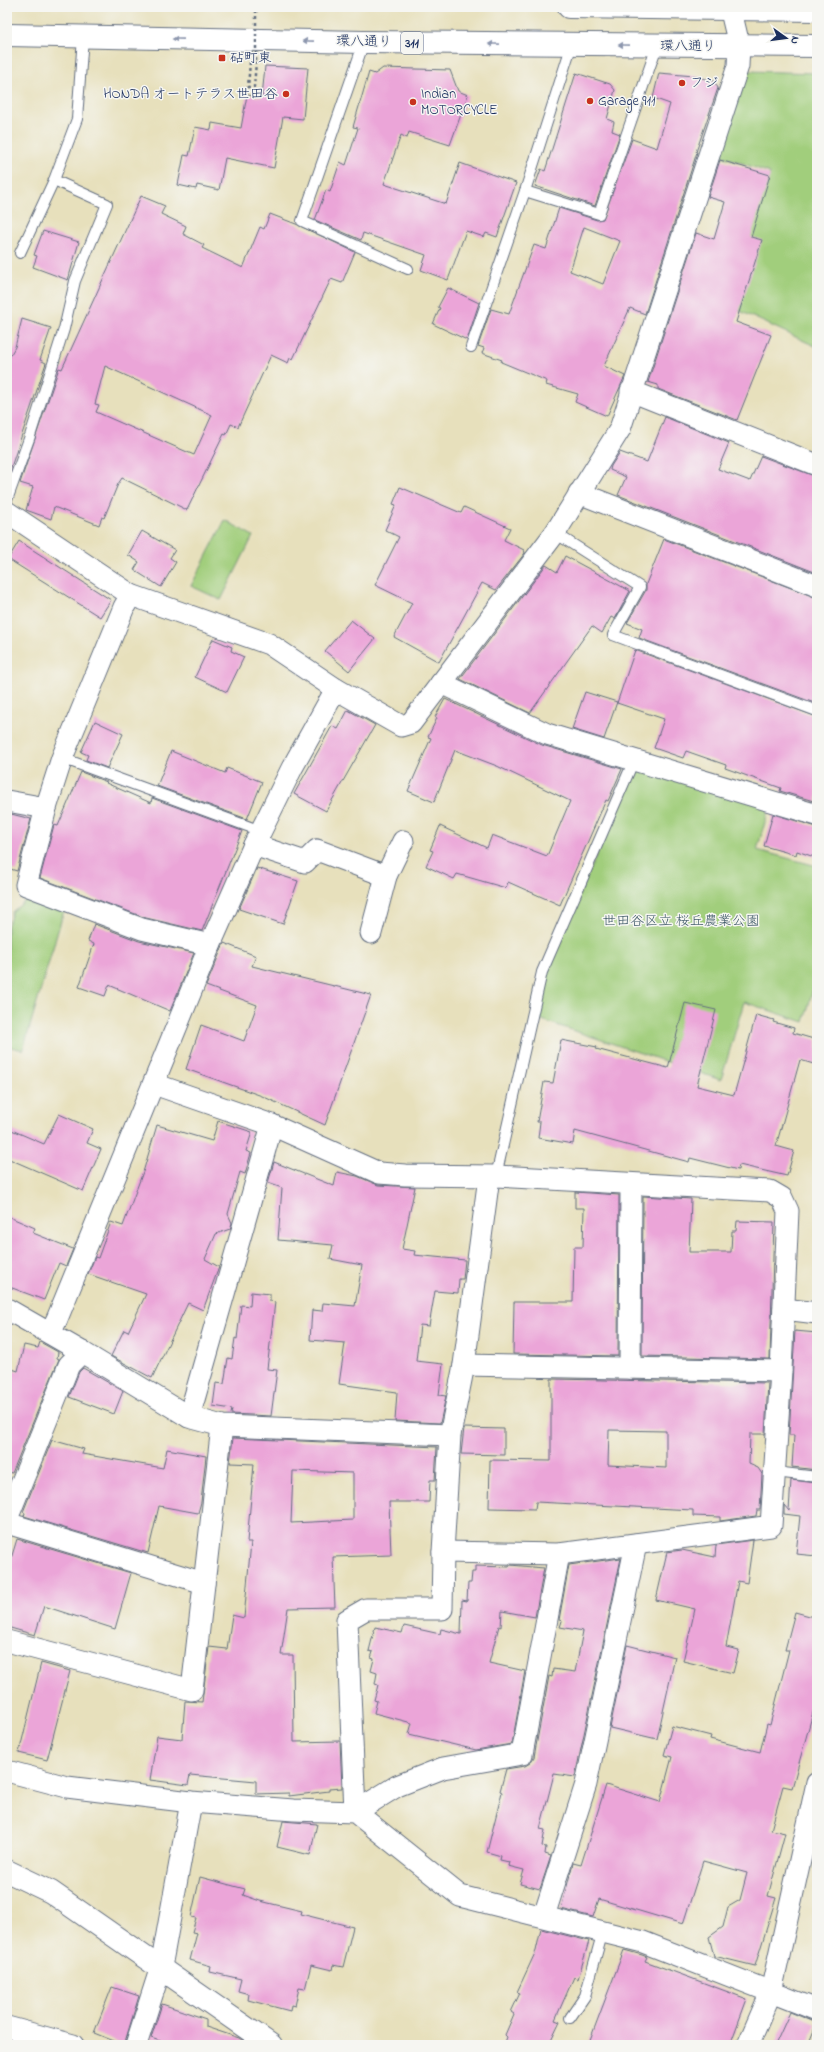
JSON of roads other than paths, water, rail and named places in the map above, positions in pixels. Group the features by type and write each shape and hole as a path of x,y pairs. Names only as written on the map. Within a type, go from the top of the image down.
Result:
{"main road":[{"path":"569,7 817,10"},
{"name":"環八通り","path":"7,35 657,46 817,46"},
{"path":"7,1871 51,1892 161,1967 271,2045"}],"street":[{"path":"7,512 131,594 269,644 336,689 400,726 411,723 554,533 620,429 631,391 720,125 738,66 739,45 730,8"},
{"path":"631,391 817,465"},
{"path":"579,493 817,586"},
{"path":"131,594 124,607 62,758 46,808 26,885 142,928 210,945"},
{"path":"441,683 547,734 817,815"},
{"path":"50,1333 154,1084 210,945 258,838 292,768 336,689"},
{"path":"7,801 46,808"},
{"path":"258,838 305,862 317,850 386,876"},
{"path":"371,932 386,876 403,841"},
{"path":"154,1084 272,1125 380,1173 405,1175 492,1176 770,1191 782,1198 788,1211 781,1371 771,1526 559,1554 443,1552"},
{"path":"189,1417 272,1125"},
{"path":"492,1176 464,1365 450,1436 443,1552 442,1609 366,1609 347,1620 355,1812 460,1896 643,1942 817,2010"},
{"path":"630,1368 631,1184"},
{"path":"7,1309 50,1333 189,1417 222,1426 450,1436"},
{"path":"784,1309 817,1313"},
{"path":"7,1519 69,1365 82,1352"},
{"path":"464,1365 781,1371"},
{"path":"7,1641 192,1690 222,1426"},
{"path":"7,1523 204,1583"},
{"path":"544,1916 586,1784 636,1544"},
{"path":"7,1771 67,1787 191,1802 293,1810 355,1812 397,1786 443,1768 522,1754 559,1554"},
{"path":"748,2045 771,1992 817,1783"},
{"path":"136,2045 161,1967 191,1802"},
{"path":"7,2027 73,2045"}],"lane":[{"path":"20,254 54,180 77,119 83,37"},
{"path":"364,42 302,221 408,269"},
{"path":"471,347 525,191 572,44"},
{"path":"525,191 599,214 657,46"},
{"path":"7,500 30,436 64,329 74,281 107,204 54,180"},
{"path":"554,533 640,587 613,635 817,711"},
{"path":"62,758 258,838"},
{"path":"492,1176 542,972 634,760"},
{"path":"774,1472 817,1477"},
{"path":"570,2018 585,1996 603,1932"}],"place":[{"name":"砧町東","path":"222,58"},
{"name":"フジ","path":"682,83"},
{"name":"HONDA オートテラス世田谷","path":"286,94"},
{"name":"Garage 911","path":"590,101"},
{"name":"Indian MOTORCYCLE","path":"413,102"}],"park label":[{"name":"世田谷区立 桜丘農業公園","path":"681,921"}]}
